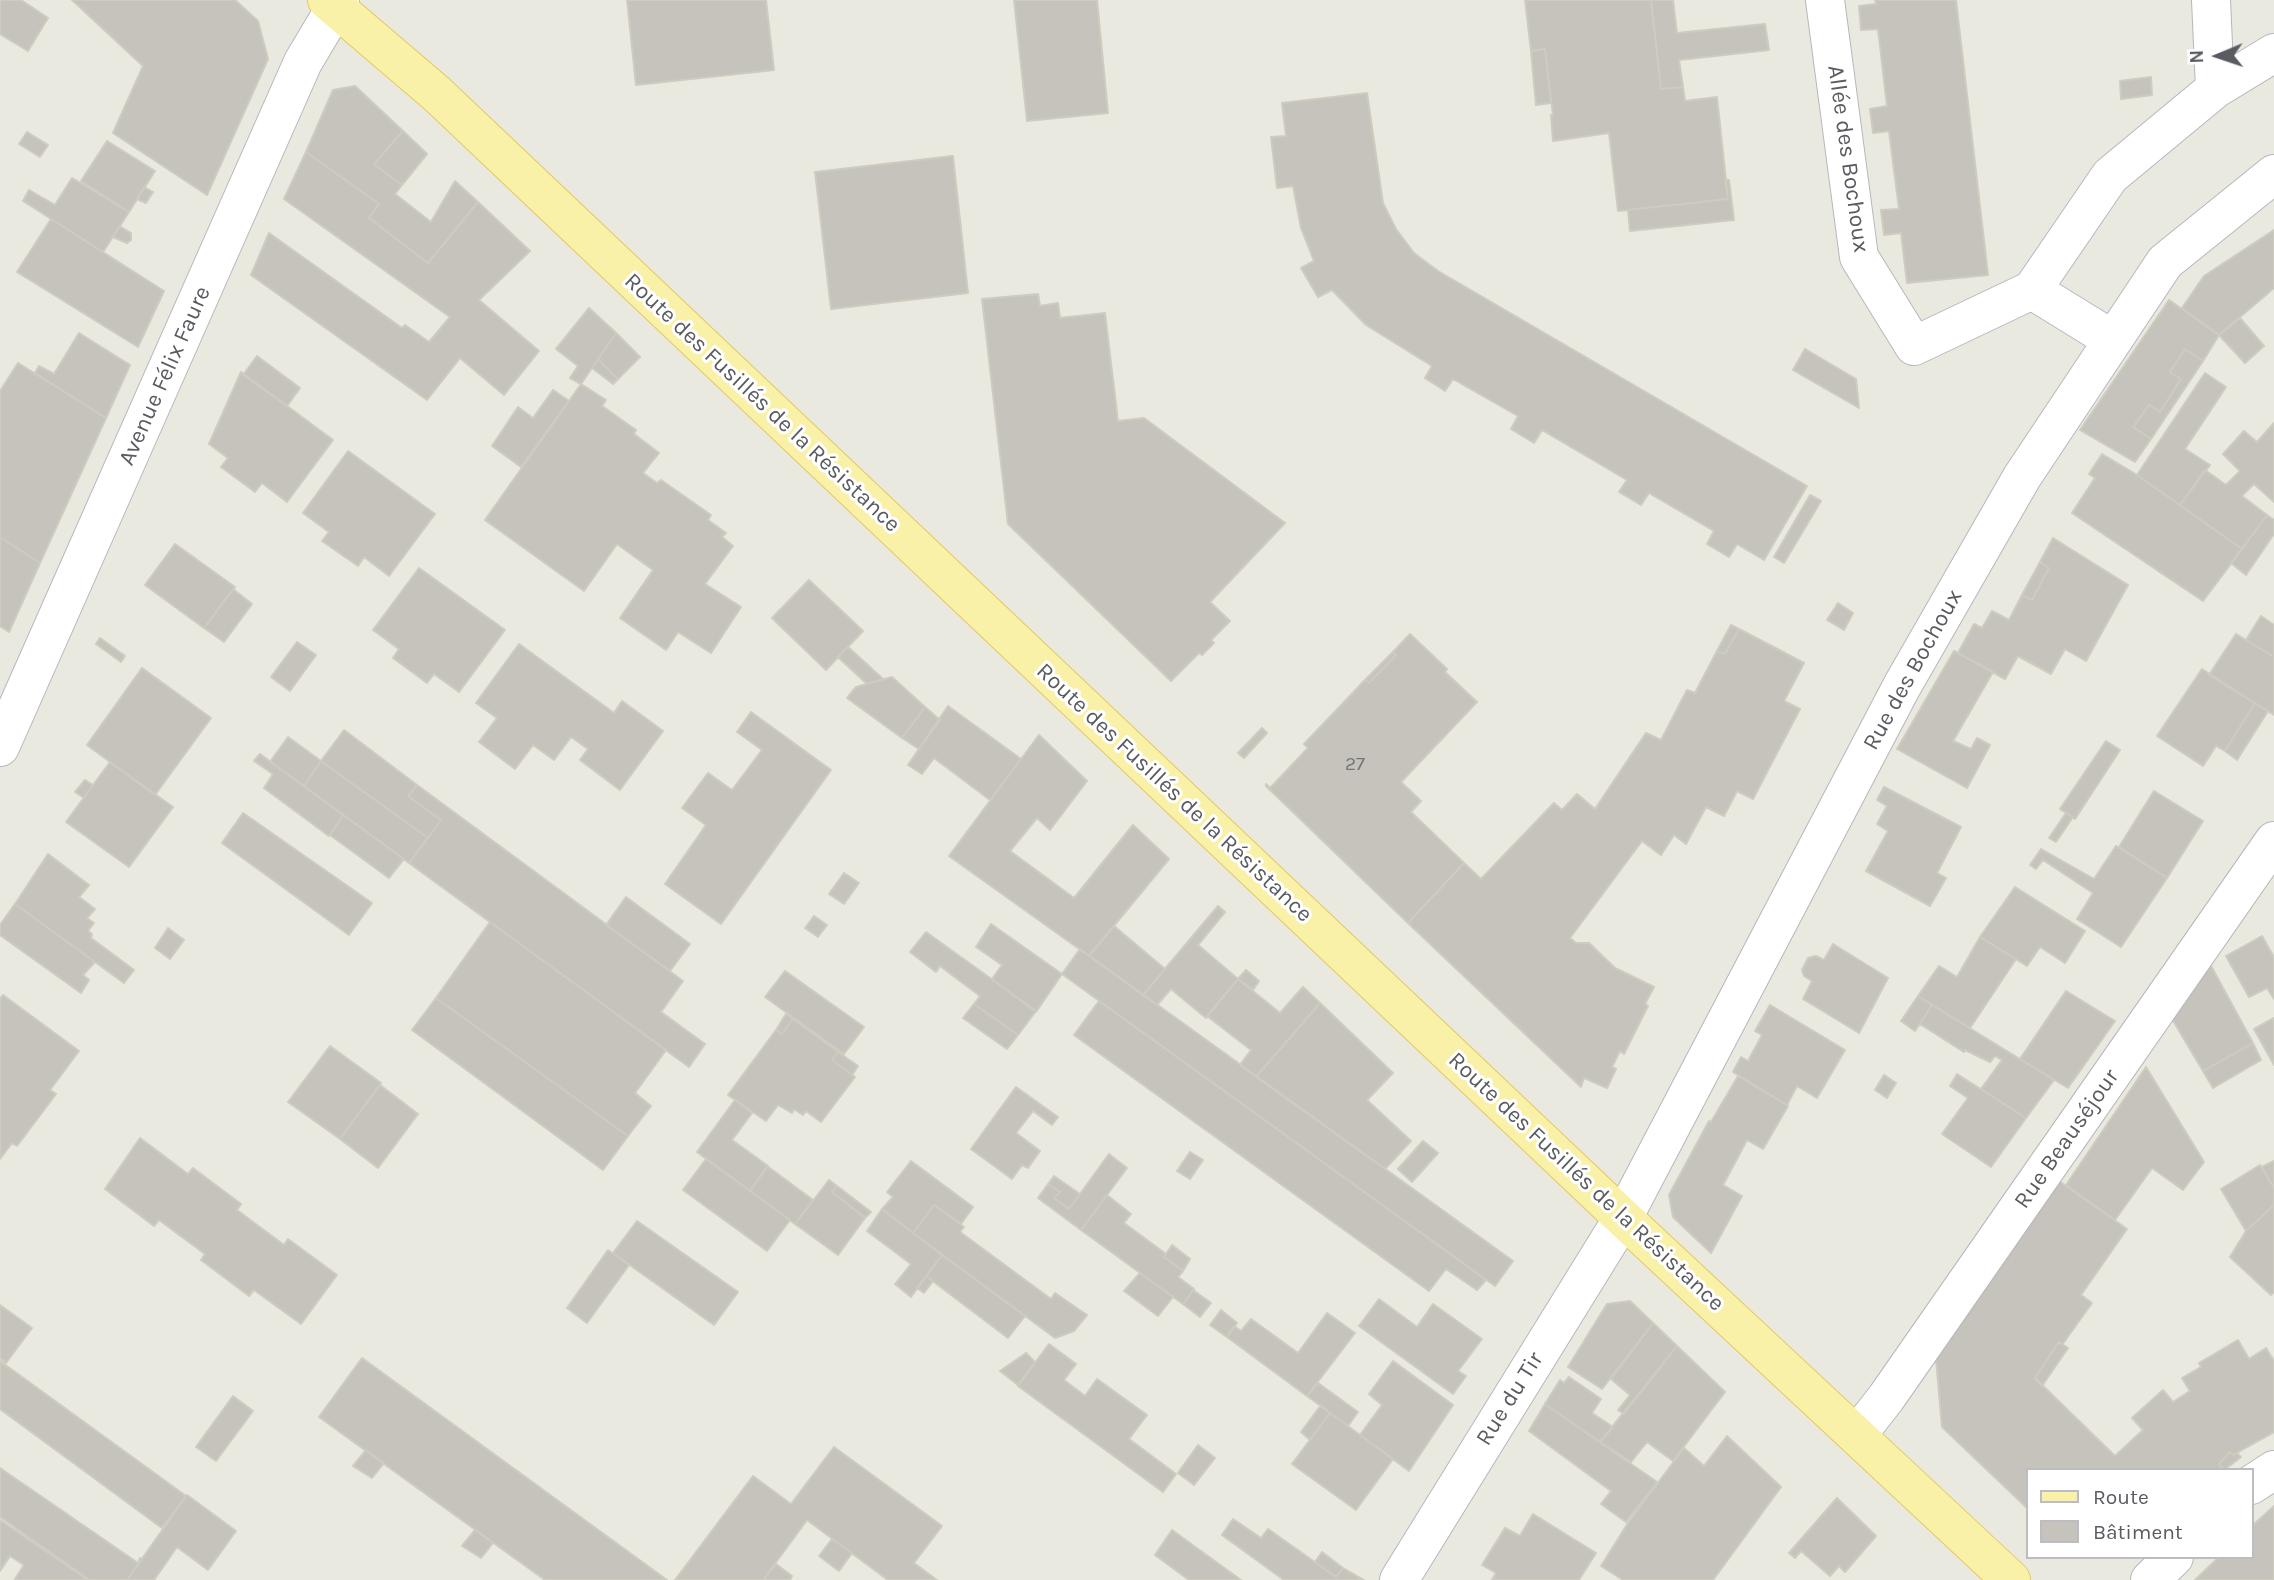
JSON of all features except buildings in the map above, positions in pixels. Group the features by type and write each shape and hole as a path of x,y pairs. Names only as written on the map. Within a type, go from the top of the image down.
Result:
{"main road":[{"name":"Route des Fusillés de la Résistance","path":"334,3 437,94 1623,1218 2011,1580"}],"street":[{"name":"Allée des Bochoux","path":"1825,0 1859,257 1914,346 2032,290"},
{"path":"2211,0 2215,89"},
{"name":"Avenue Félix Faure","path":"0,747 293,83 334,3"},
{"path":"2113,340 2032,290 2110,176 2215,89 2274,53"},
{"name":"Rue des Bochoux","path":"1623,1218 1902,687 2022,477 2165,262 2274,174"},
{"name":"Rue Beauséjour","path":"1857,1436 2274,841"},
{"name":"Rue du Tir","path":"1399,1580 1623,1218"},
{"path":"2253,1484 2274,1470"},
{"path":"2150,1580 2172,1559"}]}
